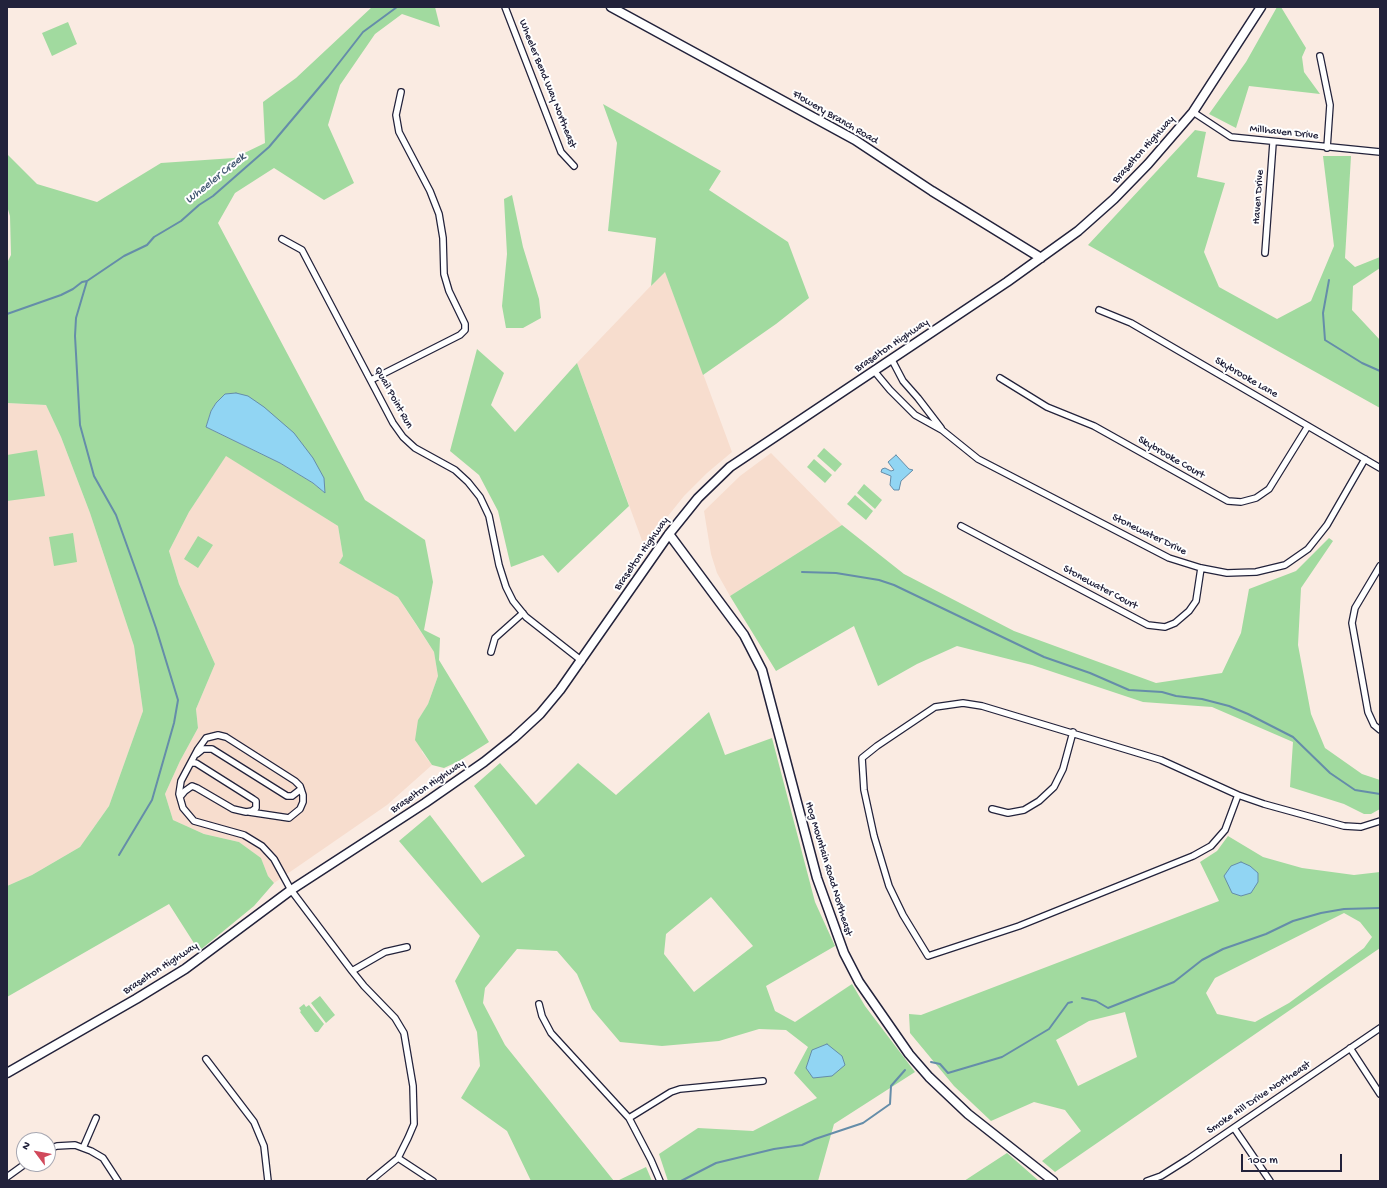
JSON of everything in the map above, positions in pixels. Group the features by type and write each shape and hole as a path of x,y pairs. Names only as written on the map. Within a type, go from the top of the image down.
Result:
{"main road":[{"name":"Flowery Branch Road","path":"611,7 855,140 932,191 1041,258"},
{"name":"Braselton Highway","path":"7,1073 136,1000 186,969 291,890 408,815 484,762 514,738 540,714 582,661 668,534 698,498 730,467 875,372 1041,258 1078,231 1114,200 1148,164 1193,112 1261,7"},
{"name":"Hog Mountain Road Northeast","path":"668,534 744,635 762,670 817,878 844,953 859,982 909,1054 929,1077 968,1114 1053,1181"}],"street":[{"name":"Wheeler Bend Way Northeast","path":"506,7 561,152 574,166"},
{"path":"1320,56 1330,105 1327,148"},
{"path":"371,380 460,335 465,330 465,324 449,291 444,274 443,238 439,214 430,191 399,132 396,115 401,92"},
{"name":"Millhaven Drive","path":"1193,112 1231,137 1273,143 1380,152"},
{"name":"Haven Drive","path":"1265,254 1273,143"},
{"name":"Quail Point Run","path":"282,239 302,250 393,423 403,437 415,448 455,470 468,482 480,497 489,516 499,565 513,601 523,613 546,634 582,661"},
{"name":"Skybrooke Lane","path":"1100,310 1131,324 1380,468"},
{"name":"Stonewater Drive","path":"892,360 903,381 942,430"},
{"name":"Stonewater Drive","path":"875,372 890,390 915,415 942,430 978,458 1170,558 1201,568 1227,573 1256,572 1285,565 1308,549 1327,525 1365,459"},
{"name":"Skybrooke Court","path":"1000,378 1046,407 1094,426 1228,501 1241,502 1256,498 1269,489 1308,426"},
{"name":"Stonewater Court","path":"961,526 1148,625 1165,627 1175,623 1189,611 1196,600 1201,568"},
{"path":"1380,566 1355,608 1352,623 1368,712 1374,725 1380,730"},
{"path":"491,652 496,638 523,613"},
{"path":"1238,796 1225,830 1211,846 1194,856 1019,926 928,956 903,915 889,886 874,836 864,790 862,758 877,746 935,707 963,703 982,706 1073,732 1161,760 1238,796 1344,826 1361,826 1380,821"},
{"path":"992,809 1008,813 1024,810 1039,801 1054,786 1062,769 1073,732"},
{"path":"180,797 192,786 233,809 289,818 300,809 303,802 301,789 295,781 226,737 212,735 206,738 198,749 181,781 180,797 183,808 194,821 244,835 262,846 274,859 291,890 352,971 364,986 396,1018 404,1034 413,1086 414,1124 398,1158 370,1181"},
{"path":"195,755 203,749 212,748 287,796 292,796 301,789"},
{"path":"191,763 196,763 256,801 256,808 252,812 249,812"},
{"path":"352,971 385,952 407,947"},
{"path":"539,1004 542,1016 551,1033 629,1118 660,1181"},
{"name":"Smoke Hill Drive Northeast","path":"1146,1181 1161,1176 1380,1028"},
{"path":"1350,1048 1380,1094"},
{"path":"206,1058 254,1122 264,1146 268,1181"},
{"path":"629,1118 671,1092 680,1089 763,1082"},
{"path":"83,1148 96,1118"},
{"path":"1234,1128 1270,1181"},
{"path":"56,1146 75,1145 91,1150 102,1158 118,1181"},
{"path":"398,1158 433,1181"},
{"path":"7,1177 16,1170"}],"shaded area":[{"path":"665,271 732,452 707,473 684,496 644,546 577,363"},
{"path":"7,403 46,405 61,437 90,513 134,646 143,711 109,806 80,847 32,875 7,886"},
{"path":"771,453 842,525 730,596 717,573 711,554 704,511 740,476"},
{"path":"226,455 338,526 343,556 340,563 398,597 434,652 438,676 428,704 418,720 422,752 432,765 387,805 274,883 268,876 261,858 239,842 204,834 173,820 165,794 180,761 198,728 196,709 215,664 179,584 169,551 189,512"}],"green space":[{"path":"372,7 435,7 440,27 402,14 375,34 340,85 328,125 354,183 324,200 274,168 235,193 218,223 365,500 425,540 433,582 424,630 440,638 439,660 489,742 459,761 444,768 432,765 415,740 418,720 428,704 438,676 434,652 398,597 339,563 343,556 338,526 226,456 189,512 169,551 179,584 215,664 196,709 198,728 180,761 165,794 173,820 204,834 239,842 261,858 268,876 274,883 254,906 199,951 169,904 7,997 7,886 32,875 80,847 109,806 143,711 134,646 90,513 61,437 46,405 7,403 7,263 11,255 10,216 7,206 7,154 37,184 97,202 161,163 234,158 265,143 263,102 296,78","holes":["236,393 325,493 313,483 280,463 206,427 211,411 216,403"]},
{"path":"1277,7 1281,7 1306,48 1302,57 1304,72 1320,94 1249,86 1236,128 1209,114 1246,62"},
{"path":"68,22 77,44 52,56 42,33"},
{"path":"603,104 721,171 709,190 788,242 809,298 776,324 703,375 665,272 651,286 656,238 608,231 617,143"},
{"path":"1195,130 1206,132 1197,177 1225,183 1204,252 1219,287 1277,319 1311,301 1334,246 1323,156 1351,156 1345,258 1355,267 1380,257 1380,268 1353,286 1352,310 1380,340 1380,408 1088,245"},
{"path":"512,195 523,247 539,299 541,318 523,328 506,328 502,306 507,254 504,199"},
{"path":"477,349 504,373 491,405 515,432 577,363 629,506 558,573 543,555 511,567 498,511 479,475 450,451"},
{"path":"824,448 842,464 835,472 817,456"},
{"path":"37,450 45,496 7,501 7,455"},
{"path":"814,459 832,475 825,483 807,467"},
{"path":"864,484 882,500 875,509 857,493"},
{"path":"855,495 873,511 866,520 847,504"},
{"path":"842,525 904,574 1014,631 1156,683 1222,673 1241,633 1249,589 1296,571 1329,538 1333,541 1301,588 1298,645 1311,714 1325,748 1362,774 1380,780 1380,809 1371,814 1364,814 1344,804 1290,787 1293,742 1212,707 1143,702 1032,665 957,646 917,664 878,686 854,626 776,671 730,596"},
{"path":"73,533 77,562 54,566 49,537"},
{"path":"198,536 213,545 198,568 184,559"},
{"path":"709,712 725,755 772,738 815,902 835,946 766,986 775,1011 795,1022 852,984 865,1006 915,1072 834,1124 818,1181 668,1181 659,1154 698,1128 753,1131 817,1098 794,1073 808,1047 786,1030 759,1029 719,1041 662,1046 620,1042 592,1009 577,974 557,951 517,949 485,988 483,1003 505,1045 614,1181 531,1181 507,1131 461,1098 480,1066 477,1032 455,981 480,936 399,841 430,815 482,883 525,856 474,786 500,763 536,805 578,763 616,795","holes":["711,897 753,946 694,992 664,954 666,934"]},
{"path":"1228,836 1263,857 1302,868 1354,875 1380,872 1380,948 1055,1172 1042,1161 1081,1131 1065,1110 1034,1102 991,1121 954,1086 910,1033 909,1014 921,1015 1219,901 1200,862 1217,851","holes":["1344,913 1360,922 1372,937 1364,948 1289,1003 1255,1022 1217,1014 1206,993 1215,978","1125,1012 1137,1057 1078,1086 1056,1040 1089,1021"]},
{"path":"320,996 335,1015 326,1023 311,1003"},
{"path":"304,1004 306,1007 309,1005 324,1024 318,1032 315,1032 300,1012 301,1011 299,1008"},
{"path":"1007,1153 1039,1181 964,1181"},
{"path":"646,1167 652,1181 617,1181"}],"water":[{"path":"236,393 248,396 264,407 294,433 313,458 324,478 325,493 313,483 280,463 206,427 211,411 216,403 225,394"},
{"path":"896,455 909,469 913,470 901,481 899,490 894,490 890,485 891,476 881,472 882,469 885,468 891,471 894,470 888,462"},
{"path":"1241,862 1250,866 1258,873 1258,882 1251,893 1241,896 1232,893 1224,876 1231,866"},
{"path":"827,1044 842,1056 845,1065 832,1076 813,1078 806,1068 812,1050"}],"waterway":[{"name":"Wheeler Creek","path":"7,314 61,295 73,289 82,282 87,281 124,256 147,245 154,237 181,221 199,205 213,196 269,147 328,77 363,32 397,7"},
{"path":"1329,280 1323,313 1325,340 1362,363 1380,371"},
{"path":"87,281 76,318 75,336 80,425 94,476 116,515 156,628 178,700 174,723 152,800 119,855"},
{"path":"802,572 836,573 879,580 894,585 1044,657 1090,673 1129,690 1162,692 1176,696 1202,699 1229,706 1293,737 1330,773 1355,790 1380,794"},
{"path":"1082,998 1096,1001 1108,1008 1174,982 1202,960 1223,949 1266,934 1293,921 1321,913 1344,909 1380,908"},
{"path":"931,1062 940,1064 948,1073 1002,1057 1049,1029 1068,1003 1072,1002"},
{"path":"681,1181 716,1163 774,1149 802,1145 815,1139 863,1123 890,1104 891,1086 905,1070"}]}
